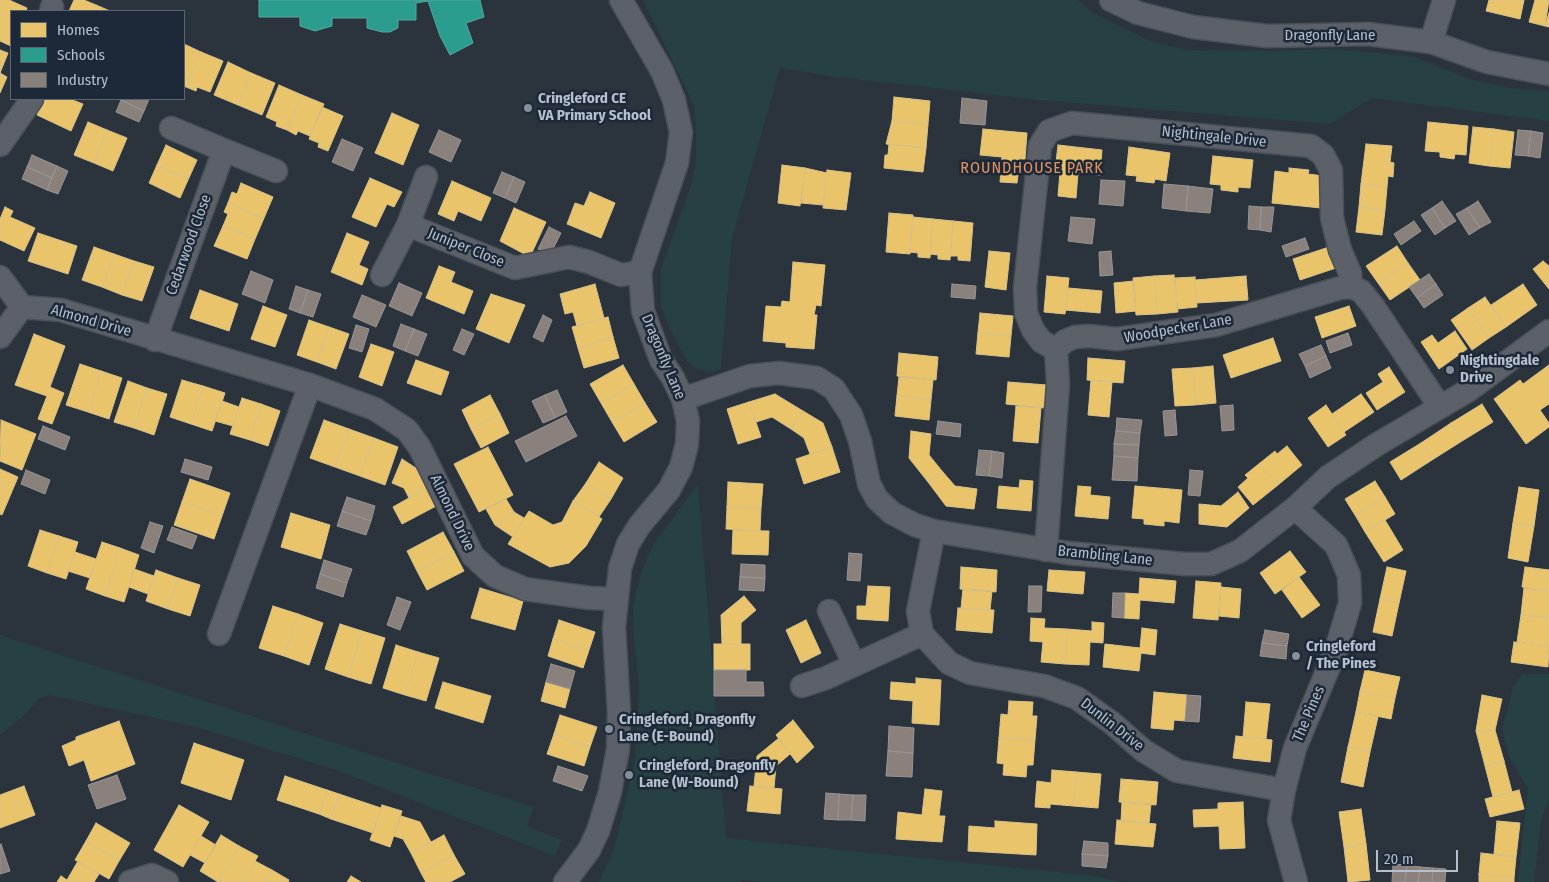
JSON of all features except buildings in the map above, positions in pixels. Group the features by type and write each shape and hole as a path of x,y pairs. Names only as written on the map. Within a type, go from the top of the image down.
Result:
{"street":[{"name":"Dragonfly Lane","path":"566,882 589,850 598,831 610,792 618,749 619,713 614,627 620,568 628,544 639,526 669,490 681,467 687,444 688,421 683,399 662,360 646,320 640,272 677,163 681,132 674,100 662,71 622,0"},
{"name":"Dragonfly Lane","path":"1111,0 1138,13 1192,27 1268,36 1368,34 1431,42 1487,62 1549,74"},
{"path":"1431,42 1444,0"},
{"path":"0,146 31,100"},
{"name":"Nightingale Drive","path":"1056,350 1041,341 1032,330 1026,313 1025,287 1040,146 1049,131 1072,123 1311,146 1318,150 1331,170 1332,218 1340,250 1350,273 1351,287"},
{"path":"171,128 276,171"},
{"name":"Cedarwood Close","path":"154,340 224,150"},
{"name":"Juniper Close","path":"382,275 408,225 426,177"},
{"name":"Juniper Close","path":"408,225 515,268 569,257 589,262 621,275 640,272"},
{"path":"0,277 22,307 0,337"},
{"path":"1351,287 1361,291 1373,306 1440,407"},
{"name":"Woodpecker Lane","path":"1056,350 1065,341 1075,337 1089,336 1117,339 1216,325 1340,288 1351,287"},
{"name":"Almond Drive","path":"22,307 61,310 154,340 310,385 375,409 407,430 420,448 473,556 495,576 525,588 590,598 617,599"},
{"name":"Brambling Lane","path":"683,399 750,376 778,372 817,378 834,389 851,415 860,441 869,484 877,498 892,513 934,530 1046,550 1148,561 1211,564 1240,551 1295,508 1328,477 1376,445 1476,385 1549,330"},
{"path":"1046,550 1058,384 1056,350"},
{"path":"219,634 310,385"},
{"name":"The Pines","path":"1295,508 1336,545 1350,575 1350,602 1336,650 1295,748 1284,790 1280,820 1296,882"},
{"path":"802,686 826,678 922,634 918,611 934,530"},
{"path":"829,612 854,664"},
{"name":"Dunlin Drive","path":"922,634 948,663 970,674 1044,686 1077,698 1112,723 1144,751 1177,771 1284,790"},
{"path":"130,882 152,875 167,882"}],"green space":[{"path":"643,0 1077,0 1093,13 1150,41 1186,50 1272,51 1334,49 1379,53 1414,57 1472,80 1510,88 1549,91 1549,121 1372,98 1330,124 1039,100 837,77 780,68 732,239 721,369 709,372 697,369 687,361 668,325 661,305 661,269 691,185 696,161 696,133 694,106"},
{"path":"698,484 726,838 1096,876 1122,882 763,882 741,880 741,882 599,882 614,849 635,760 639,689 633,605 641,572 653,545"},
{"path":"0,635 534,807 527,826 562,840 555,856 336,770 196,727 50,695 39,699 23,717 0,735"},
{"path":"1522,674 1549,674 1549,799 1541,820 1534,882 1518,882 1528,788 1510,759 1502,729 1513,687"}],"place":[{"name":"Cringleford CE VA Primary School","path":"528,108"},
{"name":"Nightingdale Drive","path":"1450,370"},
{"name":"Cringleford / The Pines","path":"1296,656"},
{"name":"Cringleford, Dragonfly Lane (E-Bound)","path":"609,729"},
{"name":"Cringleford, Dragonfly Lane (W-Bound)","path":"629,775"}],"district":[{"name":"ROUNDHOUSE PARK","path":"1032,169"}]}
